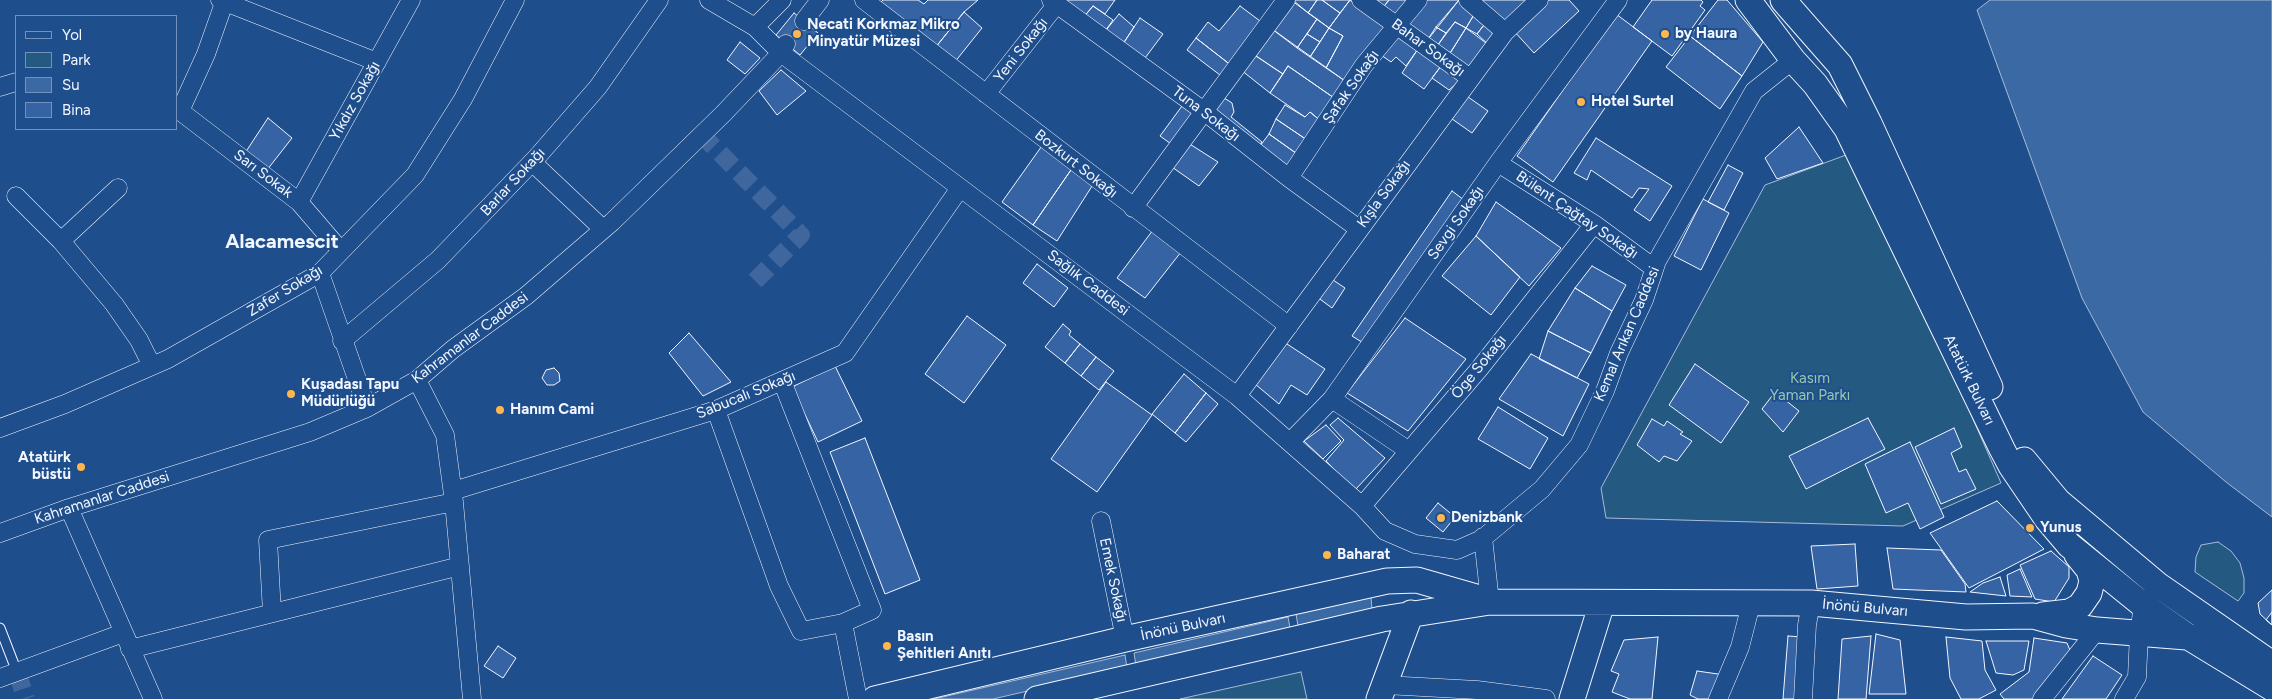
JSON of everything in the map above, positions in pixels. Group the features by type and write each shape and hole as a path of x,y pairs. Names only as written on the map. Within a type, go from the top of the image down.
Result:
{"main road":[{"name":"Atatürk Bulvarı","path":"1748,0 1793,60 1815,84 1847,129 2010,466 2047,518 2069,545 2143,605 2190,638 2272,688"},
{"name":"Atatürk Bulvarı","path":"1783,0 1833,56 1870,123 2024,460 2058,501 2158,585 2272,664"},
{"path":"1793,60 1801,50 1811,47 1833,56 1834,78 1825,83 1815,84"},
{"path":"2033,616 2069,612 2080,606 2089,593 2092,581 2089,570 2069,545"},
{"name":"İnönü Bulvarı","path":"875,699 1387,581 1417,580 1490,602"},
{"name":"İnönü Bulvarı","path":"1037,699 1411,613 1490,602 1811,603 1966,617 2033,616 2066,625 2097,630 2238,641"},
{"path":"1572,699 1602,603"},
{"path":"1382,692 1411,613"}],"street":[{"name":"Yıkdız Sokağı","path":"299,202 411,0"},
{"name":"Zafer Sokağı","path":"0,428 65,404 152,366 320,273 341,250 369,225 415,175 463,99 515,0"},
{"name":"Barlar Sokağı","path":"342,341 438,260 532,162 598,87 659,0"},
{"name":"Sağlık Caddesi","path":"709,0 755,27 960,188 1237,396 1362,506 1385,531 1415,544"},
{"path":"755,27 782,0"},
{"path":"804,21 820,0"},
{"name":"Bozkurt Sokağı","path":"864,0 1289,326"},
{"path":"1134,208 1286,0"},
{"name":"Bahar Sokağı","path":"1361,0 1470,78"},
{"name":"Şafak Sokağı","path":"1289,178 1364,65 1418,0"},
{"path":"1468,0 1505,32"},
{"name":"Kışla Sokağı","path":"1237,396 1505,32 1539,0"},
{"name":"Sevgi Sokağı","path":"1290,442 1332,399 1498,163 1618,0"},
{"path":"178,110 206,54 222,1 377,62"},
{"name":"Yeni Sokağı","path":"986,94 1054,2"},
{"name":"Tuna Sokağı","path":"1054,2 1205,112 1289,178 1359,229"},
{"name":"Kahramanlar Caddesi","path":"0,533 69,508 310,432 367,408 416,380 453,349 526,296 604,229 723,114 783,48"},
{"name":"Kemal Arıkan Caddesi","path":"1415,544 1457,550 1484,538 1542,489 1578,444 1605,390 1619,353 1644,300 1654,268 1754,91 1793,60"},
{"path":"0,87 15,82"},
{"name":"Sarı Sokak","path":"178,110 299,202 341,250"},
{"path":"532,162 604,229"},
{"name":"Bülent Çağtay Sokağı","path":"1498,163 1594,224 1654,268"},
{"path":"61,241 118,188"},
{"name":"Sabucalı Sokağı","path":"272,613 268,540 454,496 716,410 845,353 960,188"},
{"path":"16,196 61,241 114,304 139,340 152,366"},
{"name":"Öge Sokağı","path":"1362,506 1480,368 1594,224"},
{"path":"320,273 342,341 367,408"},
{"path":"416,380 445,435 454,496 472,699"},
{"path":"716,410 779,586 802,631 842,623 872,610 782,381"},
{"path":"1332,399 1408,451"},
{"path":"69,508 153,699"},
{"name":"Emek Sokağı","path":"1101,521 1125,640"},
{"path":"1484,538 1490,602"},
{"path":"0,678 127,641 272,613 460,566"},
{"path":"2124,699 2137,677 2139,634 2143,605 2158,585"},
{"path":"1803,699 1807,625 1811,603"},
{"path":"1718,699 1740,647 1751,604"},
{"path":"842,623 858,699"},
{"path":"2042,699 2097,630"},
{"path":"1382,692 1477,690 1546,699"}],"lane":[{"path":"0,628 17,672"}],"green space":[{"name":"Kasım Yaman Parkı","path":"1846,155 1942,348 2001,483 1903,526 1606,518 1601,488 1765,185"},
{"path":"2218,542 2231,551 2240,563 2244,578 2244,593 2238,601 2195,572 2196,557 2201,545"},
{"path":"1301,672 1307,699 1180,699"}],"water":[{"path":"1990,0 2272,0 2272,517 2226,482 2143,412 2082,298 1977,10"},
{"path":"1371,597 1372,609 1298,626 1296,614"},
{"path":"1288,617 1290,628 1136,666 1134,653"},
{"path":"1125,655 1127,668 993,699 934,699"}],"building":[{"path":"883,0 918,0 924,4 928,0 978,0 964,12 935,48 877,6"},
{"path":"1060,0 1115,0 1105,14 1093,6 1082,19"},
{"path":"1293,0 1317,0 1308,13"},
{"path":"1317,0 1322,0 1340,13 1329,28 1308,13"},
{"path":"1322,0 1350,0 1340,13"},
{"path":"1350,0 1363,12 1391,25 1348,83 1326,68 1343,36 1329,28"},
{"path":"1368,0 1389,0 1381,10"},
{"path":"1389,0 1407,0 1397,22 1381,10"},
{"path":"1426,0 1459,0 1426,42 1404,27"},
{"path":"1459,0 1475,13 1466,28 1455,22 1446,33 1436,27"},
{"path":"1475,0 1533,0 1505,28"},
{"path":"1545,0 1569,0 1579,11 1534,53 1513,30"},
{"name":"by Haura","path":"1652,0 1701,0 1703,2 1700,6 1705,10 1672,56 1633,27"},
{"path":"1718,0 1727,0 1763,42 1742,76 1690,36"},
{"path":"1292,1 1317,19 1297,48 1272,29"},
{"path":"1093,6 1113,20 1103,34 1082,19"},
{"path":"1240,6 1264,24 1232,66 1196,38 1208,22 1219,31"},
{"path":"964,12 982,28 954,63 935,48"},
{"path":"794,13 818,33 800,55 776,35"},
{"path":"1475,13 1487,21 1477,34 1466,28"},
{"path":"1119,14 1134,27 1121,47 1103,34"},
{"name":"Hotel Surtel","path":"1616,14 1652,41 1553,182 1517,156"},
{"path":"1140,18 1163,34 1142,62 1121,47"},
{"path":"1317,19 1329,28 1320,42 1307,34"},
{"path":"1487,21 1501,33 1490,46 1477,34"},
{"path":"1455,22 1466,28 1447,58 1435,49"},
{"path":"1436,27 1446,33 1435,49 1426,42"},
{"path":"1329,28 1343,36 1326,68 1310,57"},
{"path":"1466,28 1490,46 1469,75 1447,58"},
{"path":"1272,29 1348,83 1337,100 1288,66 1283,74 1253,54"},
{"path":"1401,31 1420,46 1406,66 1396,57 1391,62 1381,55"},
{"path":"1307,34 1320,42 1310,57 1297,48"},
{"path":"1690,36 1742,76 1720,109 1666,67"},
{"path":"1196,38 1232,66 1224,78 1187,50"},
{"path":"740,42 760,58 745,74 727,60"},
{"path":"1420,46 1444,62 1424,89 1402,73"},
{"path":"1253,54 1283,74 1270,93 1241,70"},
{"path":"1444,62 1466,79 1461,87 1456,84 1449,90 1432,78"},
{"path":"1288,66 1337,100 1322,122 1310,112 1305,117 1270,93"},
{"path":"781,70 806,91 777,115 759,91"},
{"path":"1461,92 1488,111 1472,133 1445,114"},
{"path":"1221,96 1232,103 1234,112 1231,117 1262,142 1257,150 1209,113"},
{"path":"1185,102 1198,112 1174,146 1160,136"},
{"path":"1285,105 1305,117 1310,112 1322,122 1310,142 1276,119"},
{"path":"268,118 292,138 267,170 245,153"},
{"path":"1276,119 1310,142 1300,156 1269,134"},
{"path":"1799,127 1823,163 1777,179 1765,158"},
{"path":"1269,134 1300,156 1288,172 1257,150"},
{"path":"1596,138 1672,186 1650,221 1634,210 1649,189 1639,188 1632,198 1591,170 1587,180 1574,173"},
{"path":"1185,141 1218,162 1199,186 1169,165"},
{"path":"1044,143 1073,167 1033,225 1002,202"},
{"path":"1728,165 1743,173 1724,210 1708,202"},
{"path":"1073,167 1094,183 1057,241 1033,225"},
{"path":"1452,191 1464,200 1365,344 1352,336"},
{"path":"1703,199 1729,213 1701,270 1674,256"},
{"path":"1496,202 1561,248 1529,286 1476,236"},
{"path":"1153,230 1181,252 1145,298 1117,278"},
{"path":"1476,236 1520,277 1491,315 1442,276"},
{"path":"1037,264 1068,288 1054,307 1023,283"},
{"path":"1592,266 1626,285 1612,311 1575,288"},
{"path":"1327,276 1345,288 1332,308 1313,294"},
{"path":"1575,288 1612,311 1591,353 1548,331"},
{"path":"967,316 1006,345 964,403 925,374"},
{"path":"1405,318 1466,359 1408,431 1347,393"},
{"path":"1063,324 1071,331 1069,335 1080,344 1065,363 1045,347"},
{"path":"1548,331 1591,353 1577,378 1539,359"},
{"path":"689,333 731,382 703,396 669,353"},
{"path":"1284,342 1325,369 1307,395 1291,385 1279,404 1255,384"},
{"path":"1080,344 1096,357 1081,376 1065,363"},
{"path":"1531,354 1589,384 1563,436 1499,399"},
{"path":"1096,357 1114,371 1099,390 1081,376"},
{"path":"1695,364 1749,402 1721,443 1669,405"},
{"path":"835,366 862,421 818,442 792,387"},
{"path":"554,368 559,373 560,381 554,385 547,385 542,378 546,370"},
{"path":"1184,374 1206,393 1175,433 1152,414"},
{"path":"1106,382 1152,415 1097,492 1051,459"},
{"path":"1775,392 1799,411 1783,432 1762,409"},
{"path":"1206,393 1218,404 1186,442 1175,433"},
{"path":"1498,407 1548,438 1530,469 1478,439"},
{"path":"1338,418 1385,458 1355,490 1326,461 1344,440 1330,425"},
{"path":"1868,418 1885,449 1806,489 1789,456"},
{"path":"1652,419 1664,426 1667,421 1683,432 1680,434 1692,441 1677,461 1664,456 1659,462 1637,445"},
{"path":"1326,425 1341,441 1323,459 1304,441"},
{"path":"1954,428 1962,447 1951,453 1959,472 1966,469 1976,489 1941,504 1915,447"},
{"path":"865,438 920,580 885,594 830,452"},
{"path":"1910,442 1944,517 1920,529 1908,503 1886,513 1865,464"},
{"path":"1997,501 2044,549 1969,588 1930,533"},
{"name":"Denizbank","path":"1438,503 1455,517 1443,532 1426,518"},
{"path":"1855,544 1858,586 1817,589 1811,546"},
{"path":"1887,548 1941,550 1965,584 1966,592 1893,589"},
{"path":"2051,551 2069,567 2069,578 2054,602 2035,599 2020,565"},
{"path":"2020,569 2032,597 2010,596 2007,575"},
{"path":"2000,577 2006,596 1970,592 1983,583"},
{"path":"2272,590 2272,625 2260,614 2258,603"},
{"path":"2272,612 2272,625 2266,620"},
{"path":"1876,634 1900,640 1906,694 1869,694"},
{"path":"1788,636 1803,637 1800,699 1783,699"},
{"path":"1871,636 1866,699 1838,699 1842,639"},
{"path":"1658,637 1652,699 1630,699 1612,692 1619,674 1611,671 1624,640"},
{"path":"1946,637 1982,641 1985,670 1996,690 1979,699 1961,699 1950,678"},
{"path":"2034,638 2067,643 2072,655 2035,699 2004,699 2000,694 2029,672"},
{"path":"1986,641 2029,641 2024,670 2013,675 1996,673"},
{"path":"498,646 516,658 503,678 484,666"},
{"path":"2093,656 2122,675 2106,699 2062,699"},
{"path":"1697,671 1725,675 1715,699 1698,699 1690,695"}],"tunnel":[{"path":"786,44 804,21"},
{"path":"701,134 801,235 750,286"},
{"path":"17,672 26,699"}],"place":[{"name":"Necati Korkmaz Mikro Minyatür Müzesi","path":"797,34"},
{"name":"by Haura","path":"1665,34"},
{"name":"Hotel Surtel","path":"1581,102"},
{"name":"Kuşadası Tapu Müdürlüğü","path":"291,394"},
{"name":"Hanım Cami","path":"500,410"},
{"name":"Atatürk büstü","path":"81,467"},
{"name":"Denizbank","path":"1441,518"},
{"name":"Yunus","path":"2030,528"},
{"name":"Baharat","path":"1327,555"},
{"name":"Basın Şehitleri Anıtı","path":"887,646"}],"district":[{"name":"Alacamescit","path":"282,242"}]}
